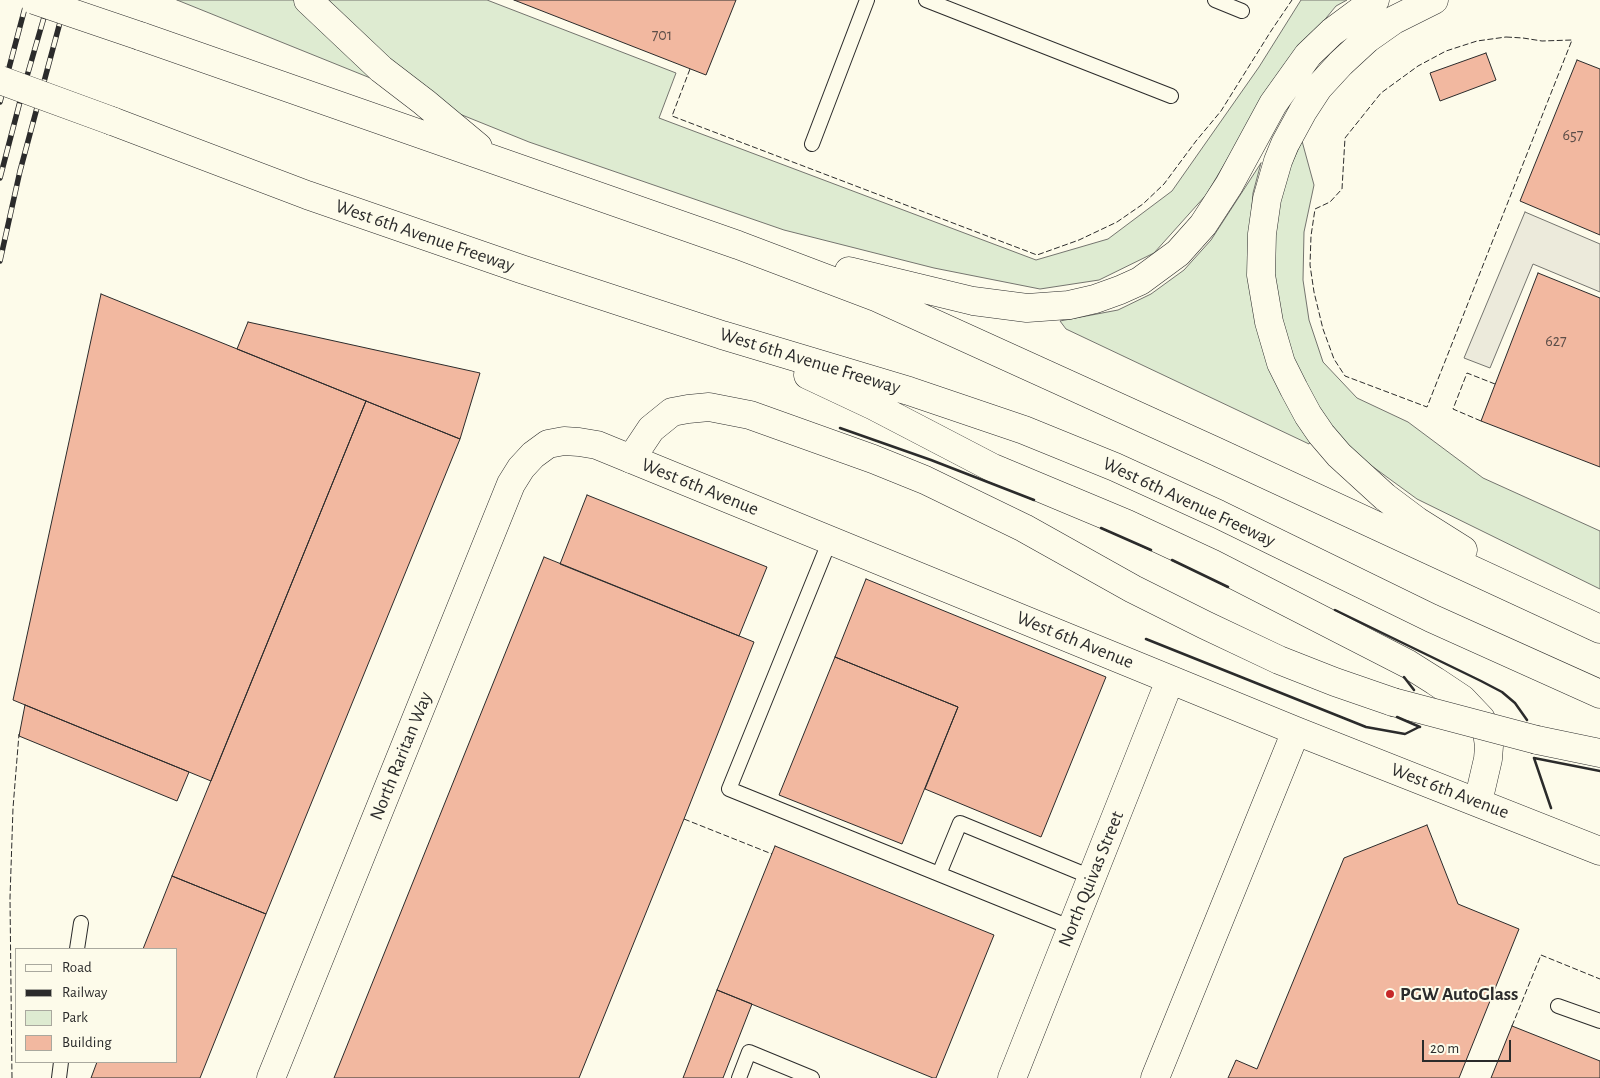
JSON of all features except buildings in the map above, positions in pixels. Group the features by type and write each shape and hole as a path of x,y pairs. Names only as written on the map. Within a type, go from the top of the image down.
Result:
{"main road":[{"path":"34,0 738,244 878,298 1224,455 1595,627"},
{"path":"308,0 381,70 424,102 492,159"},
{"path":"738,244 931,291 1002,306 1027,308 1069,306 1120,290 1140,281 1158,269 1187,245 1212,213 1273,104 1308,55 1332,32 1375,0"},
{"path":"1434,0 1394,20 1367,39 1318,88 1294,126 1278,161 1268,199 1262,234 1261,275 1269,322 1281,363 1308,415 1339,455 1365,480 1417,521 1595,627"},
{"name":"West 6th Avenue Freeway","path":"0,80 316,198 521,269 722,335 909,391 1016,427 1069,448 1218,514 1431,618 1600,694"},
{"path":"722,335 874,406 993,468 1127,524 1213,564 1408,664 1462,699 1481,719 1487,732 1488,758 1478,802"},
{"path":"631,459 651,429 672,412 709,407 750,415 873,459 925,480 1024,528 1133,589 1279,660 1393,702 1537,740 1600,753"},
{"name":"West 6th Avenue","path":"548,444 579,442 597,445 1170,680 1600,851"},
{"name":"North Raritan Way","path":"271,1078 511,484 521,468 533,455 548,444"},
{"name":"North Quivas Street","path":"1012,1078 1170,680"},
{"path":"1156,1078 1296,731"}],"lane":[{"path":"812,144 867,0"},
{"path":"926,0 1171,96"},
{"path":"1215,0 1242,11"},
{"path":"830,540 729,789 1072,928"},
{"path":"939,874 960,823 1092,877"},
{"path":"77,948 81,923"},
{"path":"1558,1006 1600,1022"},
{"path":"739,1078 749,1052 812,1078"},
{"path":"59,1078 61,1063"}],"green space":[{"path":"177,0 487,0 676,73 659,118 1036,260 1108,239 1172,191 1259,67 1301,0 1347,0 1336,6 1274,81 1206,195 1154,253 1099,280 1040,289 934,268 784,230 529,142"},
{"path":"1302,141 1314,185 1304,232 1303,280 1309,320 1323,362 1357,398 1408,422 1483,478 1600,531 1600,589 1417,499 1365,461 1326,423 1297,372 1278,321 1272,273 1275,223 1283,182"},
{"path":"1261,163 1253,193 1250,231 1312,436 1309,444 1066,329 1060,321 1118,310 1151,294 1184,270 1211,240"}],"shaded area":[{"path":"1525,212 1600,244 1600,292 1533,264 1490,368 1464,358"}],"railway":[{"path":"0,102 27,0"},
{"path":"0,178 49,0"},
{"path":"0,261 20,171 66,0"}],"fence":[{"path":"690,69 672,116 1037,255 1079,240 1117,222 1143,204 1164,184 1221,111 1292,0"},
{"path":"1506,37 1542,41 1572,40 1427,407 1345,376 1334,359 1323,329 1310,265 1311,236 1315,209 1330,202 1342,189 1345,138 1381,93 1418,66 1446,51 1477,41 1506,37"},
{"path":"1481,421 1453,409 1467,373 1495,384"},
{"path":"12,1078 10,898 13,808 19,734"},
{"path":"684,819 772,854"},
{"path":"1512,1026 1541,955 1600,979"}],"wall":[{"path":"840,428 931,460 1034,500"},
{"path":"1101,528 1151,550"},
{"path":"1172,560 1228,587"},
{"path":"1335,610 1502,692 1515,703 1527,720"},
{"path":"1146,639 1366,727 1405,734 1419,727"},
{"path":"1404,677 1414,690"},
{"path":"1397,717 1420,727"},
{"path":"1551,808 1534,758 1600,771"}],"place":[{"name":"PGW AutoGlass","path":"1390,994"}]}
